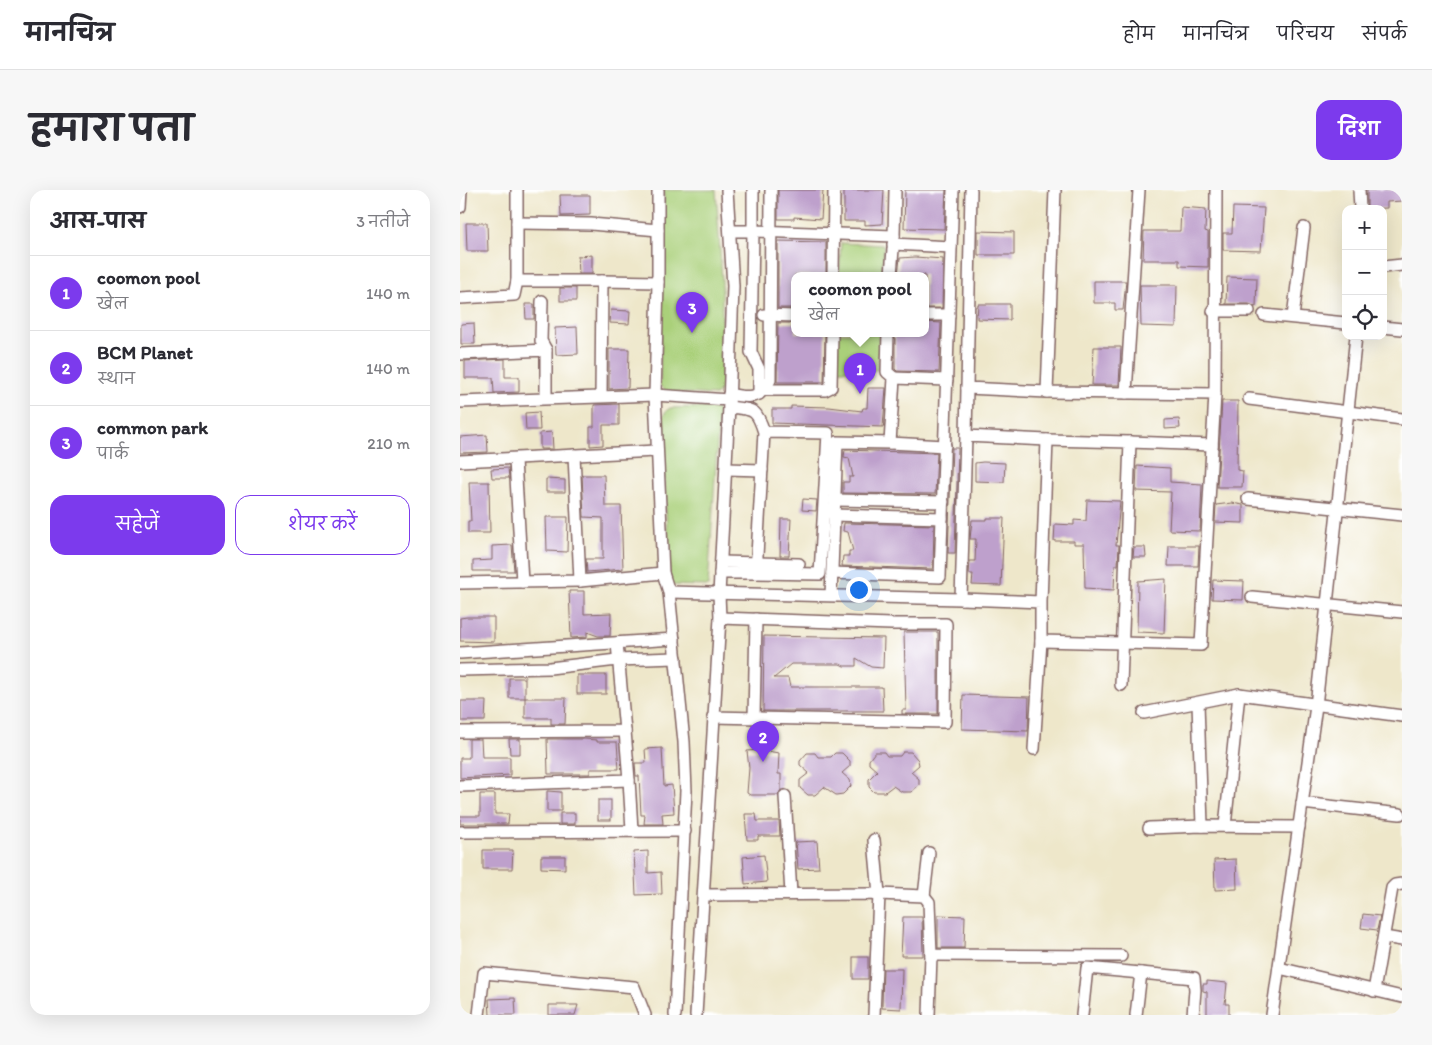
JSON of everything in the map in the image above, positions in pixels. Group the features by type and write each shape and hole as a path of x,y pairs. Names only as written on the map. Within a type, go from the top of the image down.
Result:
{"street":[{"path":"460,207 461,190"},
{"path":"460,298 514,295 517,281 517,190"},
{"path":"658,190 656,451 664,573 669,592 684,742 685,831 675,1015"},
{"path":"696,1015 720,618 720,568 729,400 733,286 727,190"},
{"path":"753,190 752,352 759,369 761,392"},
{"path":"761,392 770,380 770,190"},
{"path":"833,272 834,190"},
{"path":"891,272 895,190"},
{"path":"832,573 940,577 953,190"},
{"path":"961,599 971,190"},
{"path":"1047,392 1054,190"},
{"path":"1126,394 1139,190"},
{"path":"1041,640 1201,645 1215,394 1213,311 1216,190"},
{"path":"1358,190 1360,205"},
{"path":"517,223 591,224 658,230"},
{"path":"1293,317 1304,228"},
{"path":"730,232 832,234 952,247"},
{"path":"1387,267 1402,265"},
{"path":"517,281 658,282"},
{"path":"601,396 602,281"},
{"path":"542,301 541,341 546,350 546,398"},
{"path":"1213,311 1249,312"},
{"path":"752,315 791,316"},
{"path":"929,315 949,315"},
{"path":"1264,315 1342,322"},
{"path":"1387,327 1402,329"},
{"path":"460,402 655,395 729,400 748,398 761,392 825,390 831,387 832,337"},
{"path":"888,337 887,372 894,378 947,380"},
{"path":"1272,1015 1316,706 1356,340"},
{"path":"460,354 546,350"},
{"path":"890,444 894,378"},
{"path":"967,388 1126,394 1215,394"},
{"path":"1249,399 1402,420"},
{"path":"729,400 755,411 758,414 764,432 756,568"},
{"path":"756,568 820,574 828,433 764,432"},
{"path":"966,436 1212,445"},
{"path":"1034,749 1041,640 1047,440"},
{"path":"831,595 836,442 945,446"},
{"path":"1121,685 1130,442"},
{"path":"460,461 515,460 656,451"},
{"path":"574,455 580,581"},
{"path":"515,460 522,582"},
{"path":"726,469 762,470"},
{"path":"834,500 943,502"},
{"path":"1248,500 1402,515"},
{"path":"833,515 942,518"},
{"path":"720,568 756,568 799,564"},
{"path":"460,583 580,581 664,573"},
{"path":"669,592 1041,602"},
{"path":"1252,597 1402,612"},
{"path":"714,717 945,722 946,624 720,618"},
{"path":"754,718 756,619"},
{"path":"460,653 674,639"},
{"path":"617,643 632,830"},
{"path":"460,670 550,668 617,660 676,658"},
{"path":"1226,826 1239,694"},
{"path":"1144,713 1239,694 1316,706 1402,716"},
{"path":"1198,703 1202,826"},
{"path":"460,732 625,731"},
{"path":"460,786 629,780"},
{"path":"785,796 791,894"},
{"path":"1302,803 1400,814"},
{"path":"1149,828 1226,826 1299,828"},
{"path":"460,832 685,831"},
{"path":"874,840 879,894 874,1015"},
{"path":"929,853 924,896 929,902 929,1015"},
{"path":"1374,991 1392,888 1395,885 1402,884"},
{"path":"704,895 879,894 924,896"},
{"path":"1384,937 1402,940"},
{"path":"930,955 1121,956"},
{"path":"1082,1015 1087,968 1194,978 1196,990 1193,1015"},
{"path":"1280,968 1402,998"},
{"path":"1136,1015 1141,973"},
{"path":"479,1015 484,974 634,987 645,1015"}],"green space":[{"path":"664,190 716,190 722,280 722,390 715,395 667,392 660,386"},
{"path":"841,243 884,245 882,272 839,272"},
{"path":"837,337 879,337 878,370 835,370"},
{"path":"709,407 717,409 719,415 708,586 670,585 661,420 670,408"}],"building":[{"path":"778,190 823,190 821,219 794,217 794,219 778,219"},
{"path":"844,190 884,190 882,224 865,225 865,221 844,221"},
{"path":"905,190 946,190 944,229 904,228"},
{"path":"1367,190 1401,190 1402,201 1387,202 1387,205 1367,205"},
{"path":"560,195 590,195 590,215 561,216"},
{"path":"1181,207 1206,209 1205,231 1208,232 1208,267 1179,266 1179,260 1143,260 1144,231 1180,231"},
{"path":"1233,207 1264,208 1261,251 1223,250 1223,233 1232,233"},
{"path":"466,223 487,223 488,251 467,251"},
{"path":"978,231 1014,232 1014,255 978,255"},
{"path":"778,241 826,242 826,272 791,272 791,308 778,308"},
{"path":"592,255 592,274 579,274 578,256"},
{"path":"900,258 943,259 942,308 929,308 929,272 898,272"},
{"path":"1227,277 1257,278 1256,307 1249,304 1226,304"},
{"path":"1094,281 1126,281 1123,310 1115,310 1115,303 1094,303"},
{"path":"1140,285 1177,285 1176,327 1141,326"},
{"path":"560,288 576,288 576,301 560,301"},
{"path":"525,304 534,304 534,319 526,319"},
{"path":"978,304 1010,304 1010,320 977,319"},
{"path":"611,310 630,311 629,324 610,323"},
{"path":"929,322 941,323 939,372 897,371 895,369 895,337 929,337"},
{"path":"474,323 475,344 461,344 461,324"},
{"path":"778,323 791,323 791,337 825,337 824,382 777,382"},
{"path":"577,327 578,354 556,355 555,328"},
{"path":"1094,347 1121,347 1119,385 1092,385"},
{"path":"609,349 629,349 628,388 609,389"},
{"path":"505,359 505,377 519,377 519,392 494,393 493,378 465,378 465,361"},
{"path":"868,388 886,388 883,427 772,423 772,409 791,409 791,406 829,407 862,411 863,408 867,408"},
{"path":"1222,401 1238,401 1237,470 1243,471 1242,487 1217,487"},
{"path":"619,404 619,425 603,425 603,445 590,446 590,427 594,427 594,405"},
{"path":"539,412 540,430 526,430 525,413"},
{"path":"1179,419 1180,428 1165,429 1165,420"},
{"path":"552,432 553,449 540,449 540,433"},
{"path":"487,435 488,452 460,453 460,437"},
{"path":"952,448 958,448 955,553 948,553"},
{"path":"845,450 937,453 935,494 843,493 843,482 849,482 849,477 853,477 849,458 844,457"},
{"path":"975,463 1005,463 1004,482 975,481"},
{"path":"1137,466 1170,468 1170,482 1202,484 1200,531 1169,530 1171,492 1136,491"},
{"path":"508,468 509,478 492,478 491,469"},
{"path":"582,475 604,475 605,506 621,506 623,569 587,572 586,559 603,559 603,518 584,517"},
{"path":"546,479 565,480 565,492 546,492"},
{"path":"469,482 489,482 490,533 468,533 468,521 471,521"},
{"path":"803,499 817,500 816,511 802,510"},
{"path":"1087,500 1120,501 1116,545 1119,545 1118,565 1115,565 1114,590 1085,588 1084,544 1074,544 1074,541 1054,541 1055,524 1074,525 1074,520 1086,521"},
{"path":"1232,503 1243,505 1243,523 1215,522 1216,505"},
{"path":"546,517 568,517 567,552 547,551"},
{"path":"987,518 1004,518 1001,586 972,585 973,574 969,574 970,561 975,561 976,539 970,539 972,520 987,520"},
{"path":"781,519 791,519 789,556 780,556"},
{"path":"844,523 934,525 933,569 842,566 843,556 849,556 849,551 853,551 848,532 843,531"},
{"path":"512,545 514,571 473,571 473,561 492,560 492,546"},
{"path":"1169,546 1199,546 1198,566 1168,566"},
{"path":"1134,547 1145,547 1146,557 1133,557"},
{"path":"1166,579 1164,633 1137,632 1138,581"},
{"path":"1213,580 1244,581 1243,600 1212,599"},
{"path":"569,591 584,591 584,614 611,613 610,636 598,636 587,632 587,637 571,638"},
{"path":"494,617 494,642 460,641 460,618"},
{"path":"904,632 938,632 938,714 902,714 902,710 906,710"},
{"path":"764,636 884,638 883,668 871,667 856,658 856,666 840,664 791,664 774,678 788,678 790,687 882,687 883,711 763,711"},
{"path":"577,675 606,675 606,694 577,694"},
{"path":"509,678 525,678 525,698 509,698"},
{"path":"963,695 1029,697 1028,731 962,729"},
{"path":"525,698 566,698 565,724 551,724 551,718 525,718"},
{"path":"461,701 486,701 485,721 461,721"},
{"path":"469,739 481,739 482,757 510,757 510,775 460,778 460,758 469,758"},
{"path":"509,739 520,739 520,754 510,754"},
{"path":"547,739 584,739 597,740 597,742 617,742 619,769 590,769 590,774 548,774"},
{"path":"662,748 664,786 672,785 674,813 662,814 663,824 644,824 645,815 641,815 639,776 636,776 635,763 646,763 645,749"},
{"path":"760,750 779,753 778,774 781,774 781,790 778,795 750,795 747,793 749,768 747,751"},
{"path":"875,752 884,752 887,756 900,756 903,752 911,752 918,760 919,765 911,772 919,779 919,785 911,792 902,792 893,786 885,792 874,792 869,787 869,779 877,771 869,764 869,760"},
{"path":"807,753 815,753 818,757 831,757 835,753 842,753 850,761 850,766 842,773 850,780 851,786 843,794 836,795 824,787 815,795 808,795 800,788 800,780 809,773 800,765 800,761"},
{"path":"547,791 561,792 561,811 547,811"},
{"path":"480,794 495,794 495,814 509,814 508,824 460,824 460,816 480,816"},
{"path":"598,800 611,800 611,820 598,820"},
{"path":"560,813 575,813 575,824 560,824"},
{"path":"745,814 756,814 757,821 779,821 780,836 758,836 758,840 747,840"},
{"path":"817,841 819,868 798,869 796,842"},
{"path":"483,850 513,850 512,869 483,869"},
{"path":"648,851 648,873 661,872 662,894 636,895 634,852"},
{"path":"764,855 767,882 745,884 743,857"},
{"path":"541,856 565,856 565,869 541,868"},
{"path":"1236,859 1237,889 1215,890 1214,860"},
{"path":"1363,914 1380,916 1377,930 1361,928"},
{"path":"938,915 965,916 964,948 938,948"},
{"path":"903,917 922,917 923,956 901,956"},
{"path":"853,957 868,957 868,979 853,979"},
{"path":"883,969 902,969 901,1009 882,1008"},
{"path":"1207,981 1227,983 1225,1004 1229,1004 1229,1015 1207,1015 1207,992 1203,991 1203,984 1207,984"},
{"path":"515,998 516,1015 490,1015 489,999"},
{"path":"549,1005 578,1005 575,1015 549,1015"}],"place":[{"name":"common park","path":"692,333"},
{"name":"coomon pool","path":"860,394"},
{"name":"BCM Planet","path":"763,762"}]}
